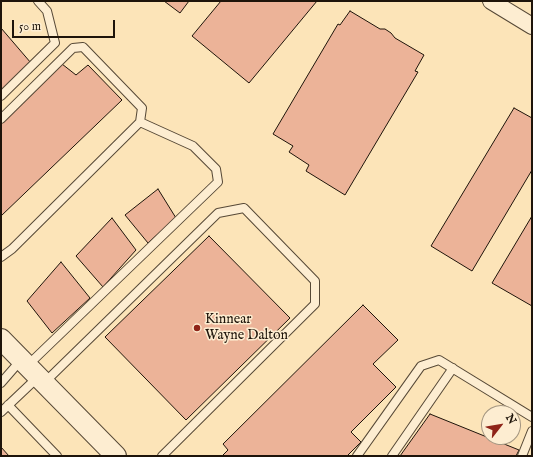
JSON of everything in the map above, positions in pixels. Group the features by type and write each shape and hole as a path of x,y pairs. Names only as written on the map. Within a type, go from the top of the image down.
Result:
{"street":[{"path":"491,1 532,26"},
{"path":"1,339 116,456"}],"lane":[{"path":"1,96 56,43 47,11 38,1"},
{"path":"1,119 73,48 84,48 142,108 140,122 12,249 1,256"},
{"path":"1,412 8,406 33,371 218,182 216,169 193,146 140,122"},
{"path":"1,383 33,371 218,213 244,208 315,281 315,304 162,456"},
{"path":"357,456 421,366 439,360 532,417"},
{"path":"392,456 453,368"},
{"path":"8,406 57,456"},
{"path":"522,456 532,431"}],"building":[{"path":"164,1 189,1 180,13"},
{"path":"221,1 317,1 249,83 192,36"},
{"path":"350,11 380,29 385,29 395,38 424,55 415,71 418,72 345,195 306,171 309,165 289,152 293,146 273,134 338,24 340,25"},
{"path":"1,28 31,63 1,93"},
{"path":"62,64 76,75 88,65 122,100 1,216 1,124"},
{"path":"514,108 532,118 532,170 472,271 431,246"},
{"path":"158,189 176,218 148,243 125,215"},
{"path":"532,216 532,306 492,283"},
{"path":"112,218 136,250 103,287 76,256"},
{"name":"Kinnear Wayne Dalton","path":"209,236 290,318 186,420 105,337"},
{"path":"61,262 90,298 52,333 27,301"},
{"path":"363,305 398,340 373,364 396,387 351,432 361,442 347,456 222,456 228,450 223,444"},
{"path":"430,414 481,435 481,445 507,445 519,450 516,456 400,456"},
{"path":"1,447 9,456 1,456"}],"place":[{"name":"Kinnear Wayne Dalton","path":"197,328"}]}
